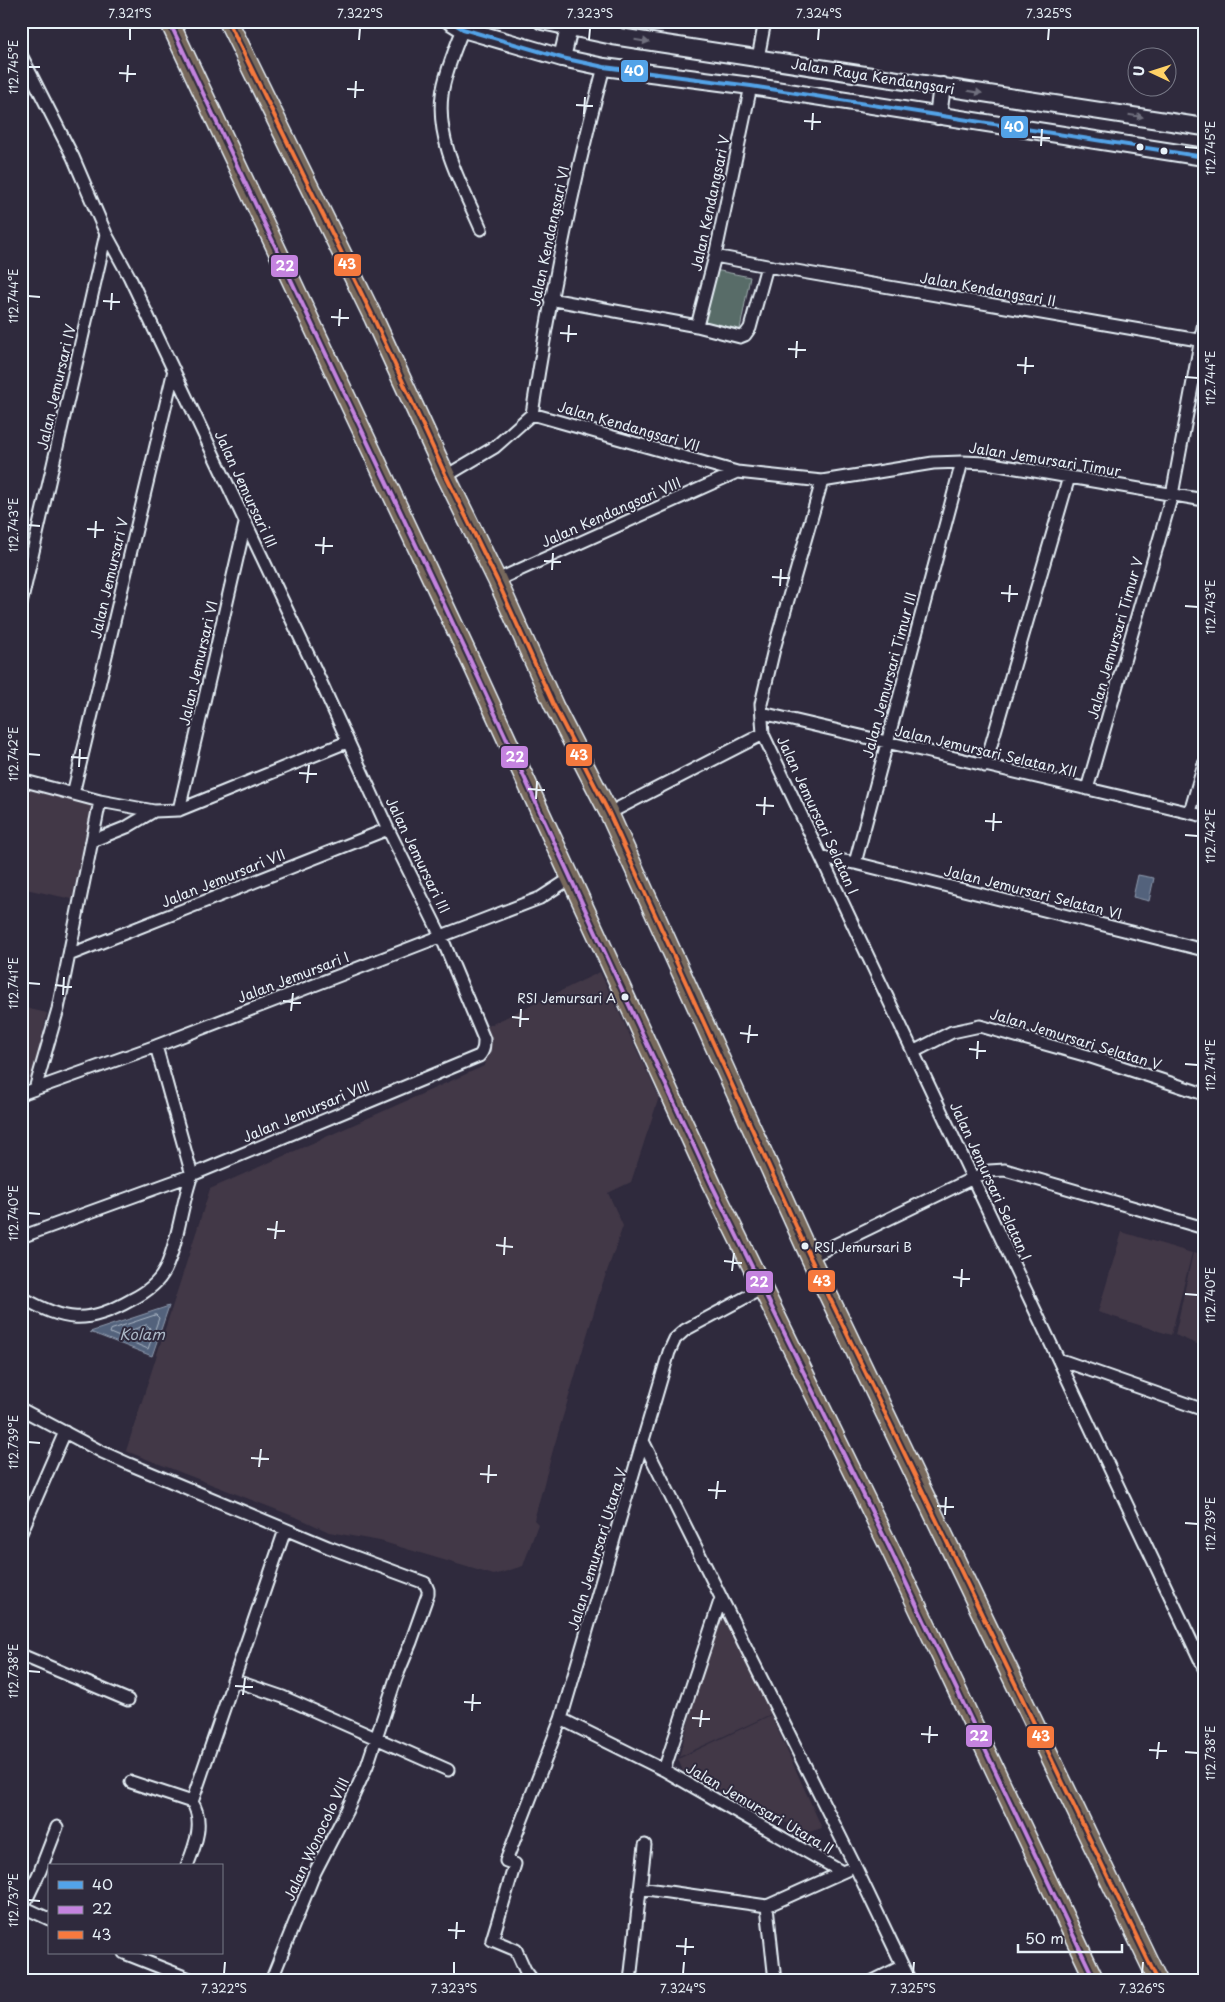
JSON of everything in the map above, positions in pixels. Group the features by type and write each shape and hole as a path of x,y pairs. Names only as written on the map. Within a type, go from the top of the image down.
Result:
{"main road":[{"path":"169,21 571,878 712,1185 891,1551 1096,1981"},
{"path":"228,21 374,319 554,706 609,813 810,1257 1158,1981"},
{"name":"Jalan Raya Kendangsari","path":"542,21 569,28 615,29 758,58 1204,127"},
{"name":"Jalan Raya Kendangsari","path":"456,25 562,58 604,67 751,86 1204,157"},
{"path":"562,58 569,28"},
{"path":"938,116 942,86"}],"street":[{"path":"758,58 764,21"},
{"path":"456,25 442,92 440,117 444,143 481,229"},
{"name":"Jalan Jemursari III","path":"21,55 73,156 106,234 129,276 174,370 388,829 441,936"},
{"name":"Jalan Kendangsari VI","path":"532,414 550,299 584,145 604,67"},
{"name":"Jalan Kendangsari V","path":"697,326 715,256 751,86"},
{"name":"Jalan Jemursari IV","path":"21,604 106,234"},
{"name":"Jalan Kendangsari II","path":"715,256 1202,340"},
{"path":"550,299 697,326 735,337 745,335 750,328 767,266"},
{"name":"Jalan Jemursari Timur V","path":"1088,789 1172,494 1204,322"},
{"name":"Jalan Jemursari V","path":"74,794 174,370"},
{"path":"446,476 495,447 532,414"},
{"name":"Jalan Kendangsari VII","path":"532,414 737,472 822,481"},
{"name":"Jalan Jemursari Timur","path":"822,481 933,463 962,462 987,464 1204,500"},
{"name":"Jalan Jemursari Timur III","path":"854,863 962,462"},
{"name":"Jalan Kendangsari VIII","path":"497,580 737,472"},
{"path":"985,766 1069,477"},
{"name":"Jalan Jemursari Selatan I","path":"822,481 774,649 762,709 763,734 1204,1668"},
{"name":"Jalan Jemursari VI","path":"179,810 245,524"},
{"name":"Jalan Jemursari Selatan XII","path":"762,709 886,744 1204,816"},
{"path":"609,813 763,734"},
{"path":"21,780 100,801 154,811 179,810 347,742"},
{"path":"1190,812 1204,764"},
{"path":"35,1089 58,1010 100,801"},
{"path":"92,841 127,828 154,811"},
{"name":"Jalan Jemursari VII","path":"69,955 388,829"},
{"path":"822,857 854,863"},
{"name":"Jalan Jemursari Selatan VI","path":"854,863 1204,950"},
{"name":"Jalan Jemursari I","path":"21,1094 156,1046 540,898 571,878"},
{"name":"Jalan Jemursari VIII","path":"21,1237 192,1175 479,1056 484,1049 484,1040 441,936"},
{"name":"Jalan Jemursari Selatan V","path":"913,1052 952,1032 980,1026 1088,1056 1204,1094"},
{"path":"21,1297 48,1312 73,1318 86,1318 110,1312 142,1294 161,1278 166,1269 192,1175 156,1046"},
{"path":"810,1257 989,1171 1005,1170 1019,1172 1204,1228"},
{"name":"Jalan Jemursari Utara V","path":"533,1981 525,1970 516,1950 492,1940 515,1864 506,1861 562,1719 669,1352 675,1339 685,1330 763,1288"},
{"path":"1058,1359 1204,1410"},
{"path":"21,1409 129,1464 284,1531 192,1802 196,1810 198,1830 196,1844 188,1864"},
{"path":"21,1533 65,1432"},
{"path":"644,1443 855,1866 910,1981"},
{"name":"Jalan Wonocolo VIII","path":"271,1981 315,1872 367,1766 428,1590 425,1582 284,1531"},
{"name":"Jalan Jemursari Utara II","path":"664,1770 721,1598"},
{"path":"21,1655 128,1700"},
{"path":"233,1680 283,1697 448,1770"},
{"name":"Jalan Jemursari Utara II","path":"562,1719 664,1770 842,1872"},
{"path":"131,1782 192,1802"},
{"path":"48,1919 22,1906 40,1871 58,1827"},
{"path":"630,1981 645,1845"},
{"path":"640,1888 767,1906 855,1866"},
{"path":"767,1906 775,1981"},
{"path":"130,1954 147,1957 166,1970 195,1981"},
{"path":"873,1981 903,1966"},
{"path":"161,1981 166,1970"}],"shaded area":[{"path":"21,788 92,805 72,899 21,888"},
{"path":"600,972 659,1097 631,1182 608,1193 623,1226 601,1288 553,1450 534,1520 538,1524 523,1566 494,1575 380,1541 329,1532 303,1520 126,1451 210,1189 484,1066 491,1045 484,1028"},
{"path":"21,1007 47,1013 33,1079 21,1084"},
{"path":"1122,1232 1192,1253 1171,1335 1098,1312"},
{"path":"1193,1253 1204,1256 1204,1347 1175,1335"},
{"path":"726,1617 771,1714 679,1757 716,1621"},
{"path":"771,1715 822,1828 806,1833 683,1771 678,1759"}],"green space":[{"path":"715,270 750,277 740,329 705,322"}],"water":[{"path":"1138,875 1154,878 1149,901 1133,897"},
{"name":"Kolam","path":"169,1306 152,1356 90,1332"}],"transit line":[{"name":"22","path":"169,21 473,666 712,1185 891,1551 1095,1981"},
{"name":"43","path":"228,21 374,319 554,706 609,813 810,1257 1158,1981"},
{"name":"40","path":"450,21 463,29 562,58 604,67 751,86 1204,157"}],"place":[{"name":"RSI Jemursari A","path":"625,997"},
{"name":"RSI Jemursari B","path":"805,1246"}]}
